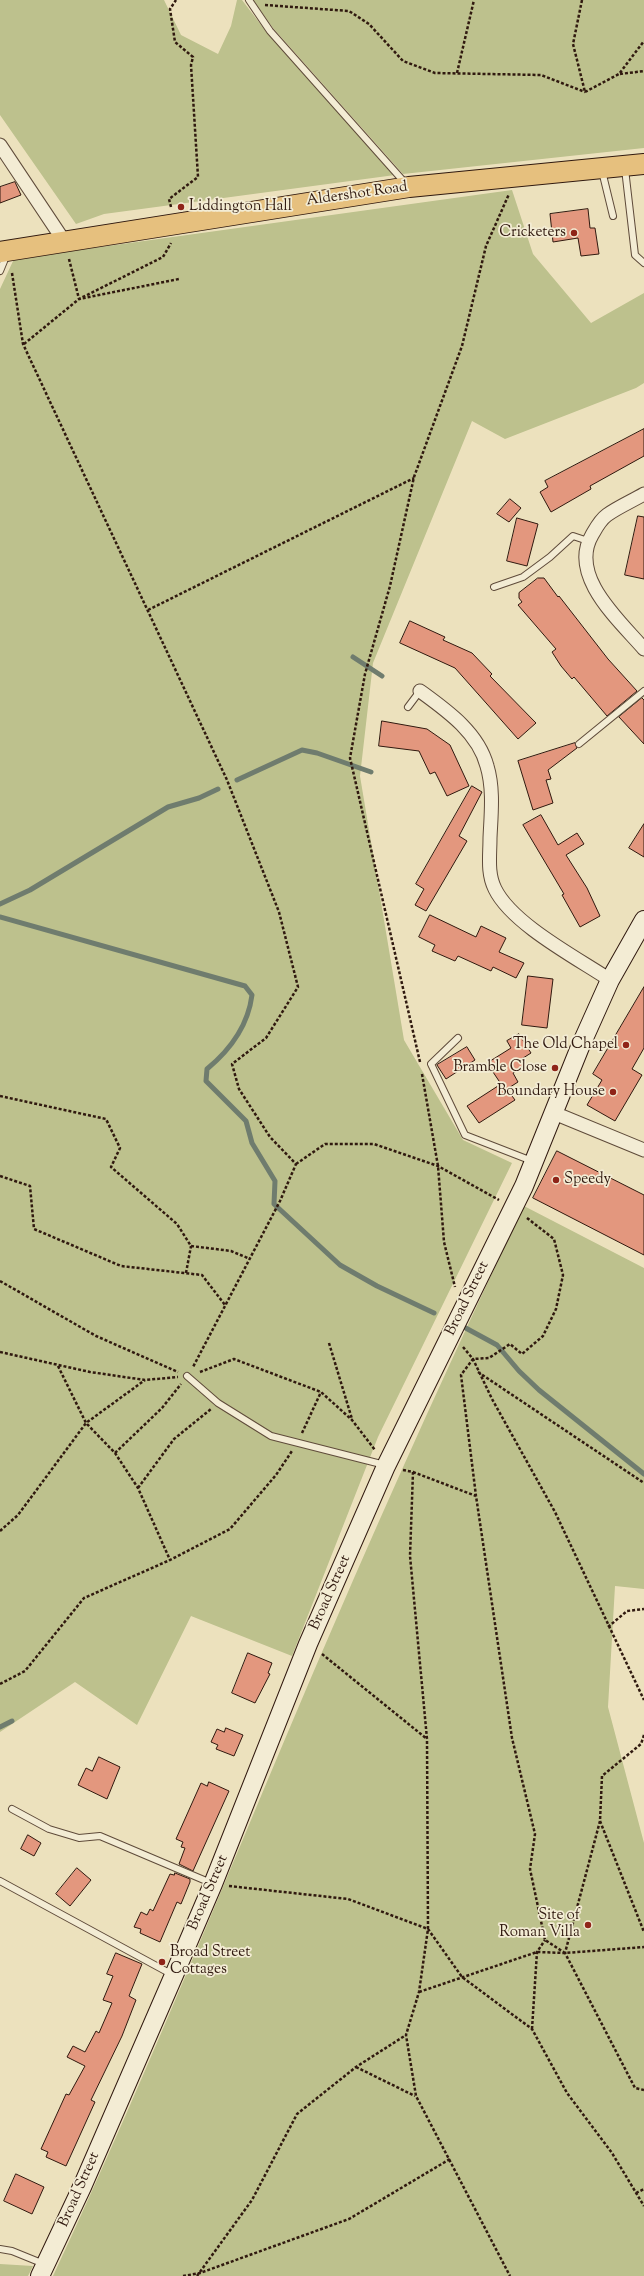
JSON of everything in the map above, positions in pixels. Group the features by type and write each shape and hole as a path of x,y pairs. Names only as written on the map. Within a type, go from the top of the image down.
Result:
{"main road":[{"name":"Aldershot Road","path":"4,251 409,187 601,167 634,165"}],"street":[{"path":"0,145 64,241"},
{"path":"644,494 606,516 588,541 586,554 588,576 594,588 644,649"},
{"path":"420,691 450,713 465,728 487,765 491,790 490,877 496,890 506,905 520,919 610,980"},
{"name":"Broad Street","path":"43,2270 213,1884 308,1644 386,1466 535,1162 580,1047 610,980 644,920"},
{"path":"554,1113 644,1150"}],"lane":[{"path":"250,2 270,31 409,187"},
{"path":"634,165 635,255 644,262"},
{"path":"601,167 613,216"},
{"path":"0,271 4,251"},
{"path":"494,587 524,577 550,557 573,536 588,541"},
{"path":"408,706 420,691"},
{"path":"580,744 644,691"},
{"path":"458,1038 431,1064 465,1135 535,1162"},
{"path":"187,1376 218,1404 272,1436 386,1466"},
{"path":"12,1809 49,1829 79,1838 100,1836 213,1884"},
{"path":"0,1882 174,1975"},
{"path":"0,2249 12,2251 43,2270"}],"path":[{"path":"24,344 79,299 163,257 171,245 175,224 169,199 198,177 191,65 193,57 175,42 170,9 176,0"},
{"path":"457,72 474,0"},
{"path":"582,0 573,44 585,92"},
{"path":"250,2 349,11 369,24 403,61 435,73 457,72 541,75 585,92 619,74 644,71"},
{"path":"619,74 644,41"},
{"path":"462,1311 444,1242 438,1166 421,1066 350,758 364,674 369,662 390,586 414,477 462,346 486,246 518,176"},
{"path":"64,241 79,299"},
{"path":"4,251 24,344 227,780 278,912 298,987 266,1038 232,1064 239,1089 270,1137 296,1164"},
{"path":"79,299 179,279"},
{"path":"148,610 414,477"},
{"path":"0,1096 106,1120 120,1148 111,1167 177,1224 191,1246 186,1273"},
{"path":"114,1452 162,1408 187,1376 250,1259 296,1164 324,1144 374,1144 438,1166 513,1207 554,1239 562,1275 556,1309 543,1336 522,1354 510,1344 488,1358 473,1359 461,1375 476,1496 512,1738 535,1834 530,1870 545,1940 565,1954 635,2088 644,2090"},
{"path":"0,1176 30,1186 34,1229 121,1266 202,1274 226,1305"},
{"path":"191,1246 231,1250 250,1259"},
{"path":"0,1281 96,1336 187,1376"},
{"path":"451,1333 473,1359 478,1372 555,1512 608,1627 644,1700"},
{"path":"328,1343 352,1420"},
{"path":"0,1352 58,1366 145,1380 187,1376 234,1359 321,1392 352,1420 386,1466 413,1472 476,1496"},
{"path":"58,1366 86,1423 114,1452 138,1488 170,1560"},
{"path":"478,1372 644,1483"},
{"path":"0,1531 18,1515 86,1423 145,1380"},
{"path":"0,1684 25,1671 84,1598 170,1560 230,1528 276,1475 298,1442 321,1392"},
{"path":"138,1488 174,1439 218,1404"},
{"path":"413,1472 410,1556 427,1739 428,1929 419,1992 406,2035 416,2096 510,2276"},
{"path":"608,1627 627,1611 644,1609"},
{"path":"308,1644 427,1739"},
{"path":"565,1954 600,1821 602,1776 641,1744 644,1735"},
{"path":"600,1821 644,1932"},
{"path":"213,1884 348,1899 428,1929 462,1977 532,2029 567,2093 612,2152 644,2206"},
{"path":"532,2029 537,1952 545,1940"},
{"path":"419,1992 537,1952 565,1954 644,1947"},
{"path":"197,2276 252,2200 297,2114 356,2067 406,2035"},
{"path":"356,2067 416,2096"},
{"path":"183,2276 200,2272 349,2219 450,2159"},
{"path":"636,2193 644,2189"}],"green space":[{"path":"0,0 164,0 181,35 218,54 231,26 237,0 242,0 268,34 395,175 104,214 76,224 0,115"},
{"path":"253,0 644,0 644,148 403,174 273,28"},
{"path":"512,190 533,254 591,323 644,293 644,383 636,388 505,439 472,421 373,663 360,776 404,1040 463,1140 512,1163 378,1437 292,1656 191,1616 137,1725 75,1682 0,1732 0,289 14,259"},
{"path":"524,1206 644,1268 644,1589 615,1586 608,1707 644,1843 644,2276 53,2276 161,2034 297,1710 378,1523"},
{"path":"0,2264 33,2266 28,2276 0,2276"}],"building":[{"path":"15,182 21,195 0,203 0,187"},
{"name":"Cricketers","path":"588,209 590,228 595,228 599,254 581,256 578,238 553,242 550,214"},
{"path":"644,429 644,456 590,486 591,489 551,512 540,492 548,487 545,481"},
{"path":"510,499 521,508 509,522 497,514"},
{"path":"638,516 644,517 644,579 625,575"},
{"path":"517,518 538,524 527,566 507,561"},
{"path":"538,578 544,578 608,659 637,691 607,716 574,677 572,679 561,666 552,652 556,649 518,605 522,602 519,598 519,593"},
{"path":"410,621 445,637 443,640 472,653 492,674 490,676 536,723 518,739 455,668 400,643"},
{"path":"642,698 644,700 644,744 619,717"},
{"path":"382,721 427,729 450,745 469,786 447,796 435,772 430,774 419,751 379,746"},
{"path":"575,743 577,748 548,770 551,779 546,780 553,803 533,810 518,761"},
{"path":"472,786 482,792 459,836 467,841 426,911 415,905 424,889 416,884"},
{"path":"541,815 558,845 577,833 584,844 566,855 587,888 600,916 580,927 562,895 564,894 523,825"},
{"path":"644,824 644,857 629,848"},
{"path":"430,915 476,937 481,926 506,938 499,952 524,963 516,978 493,967 491,971 458,956 455,961 432,951 435,945 419,937"},
{"path":"528,976 553,979 547,1028 522,1025"},
{"path":"644,987 644,1048 632,1069 642,1075 615,1121 587,1105 602,1080 593,1074"},
{"path":"519,1034 531,1053 520,1060 524,1065 513,1073 518,1082 507,1089 515,1100 479,1123 467,1106 501,1084 487,1063 511,1048 507,1041"},
{"path":"467,1047 475,1060 446,1079 437,1065"},
{"path":"557,1151 644,1195 644,1255 533,1198"},
{"path":"248,1653 272,1663 268,1673 270,1674 255,1703 232,1693"},
{"path":"226,1728 243,1735 234,1756 216,1749 218,1745 211,1742 217,1729 224,1732"},
{"path":"99,1757 120,1767 107,1799 78,1785 86,1768 92,1771"},
{"path":"209,1782 229,1791 193,1871 179,1864 185,1848 181,1847 183,1842 176,1839 201,1783 207,1786"},
{"path":"28,1835 41,1843 34,1856 21,1849"},
{"path":"77,1868 91,1880 70,1906 56,1894"},
{"path":"175,1873 190,1879 190,1882 181,1904 177,1902 160,1942 140,1933 141,1929 134,1927 141,1912 147,1915 150,1909 153,1911 170,1874 174,1875"},
{"path":"116,1953 142,1964 129,1996 136,2000 122,2036 91,2100 95,2102 66,2166 46,2157 48,2152 41,2149 66,2094 69,2095 85,2066 67,2057 73,2046 85,2052 96,2031 99,2033 112,2003 103,2000 113,1976 107,1974"},
{"path":"16,2174 44,2187 32,2214 4,2201"}],"waterway":[{"path":"353,657 382,676"},
{"path":"237,780 302,750 317,753 371,772"},
{"path":"0,904 30,890 168,807 199,798 218,789"},
{"path":"0,917 245,986 252,995 247,1017 237,1036 223,1054 207,1069 206,1081 246,1121 252,1143 275,1181 274,1204 340,1265 377,1286 434,1313"},
{"path":"462,1326 497,1345 519,1371 539,1390 644,1474"},
{"path":"0,1727 12,1721"}],"place":[{"name":"Liddington Hall","path":"181,207"},
{"name":"Cricketers","path":"574,233"},
{"name":"The Old Chapel","path":"626,1045"},
{"name":"Bramble Close","path":"555,1068"},
{"name":"Boundary House","path":"613,1092"},
{"name":"Speedy","path":"556,1180"},
{"name":"Site of Roman Villa","path":"588,1925"},
{"name":"Broad Street Cottages","path":"162,1962"}]}
